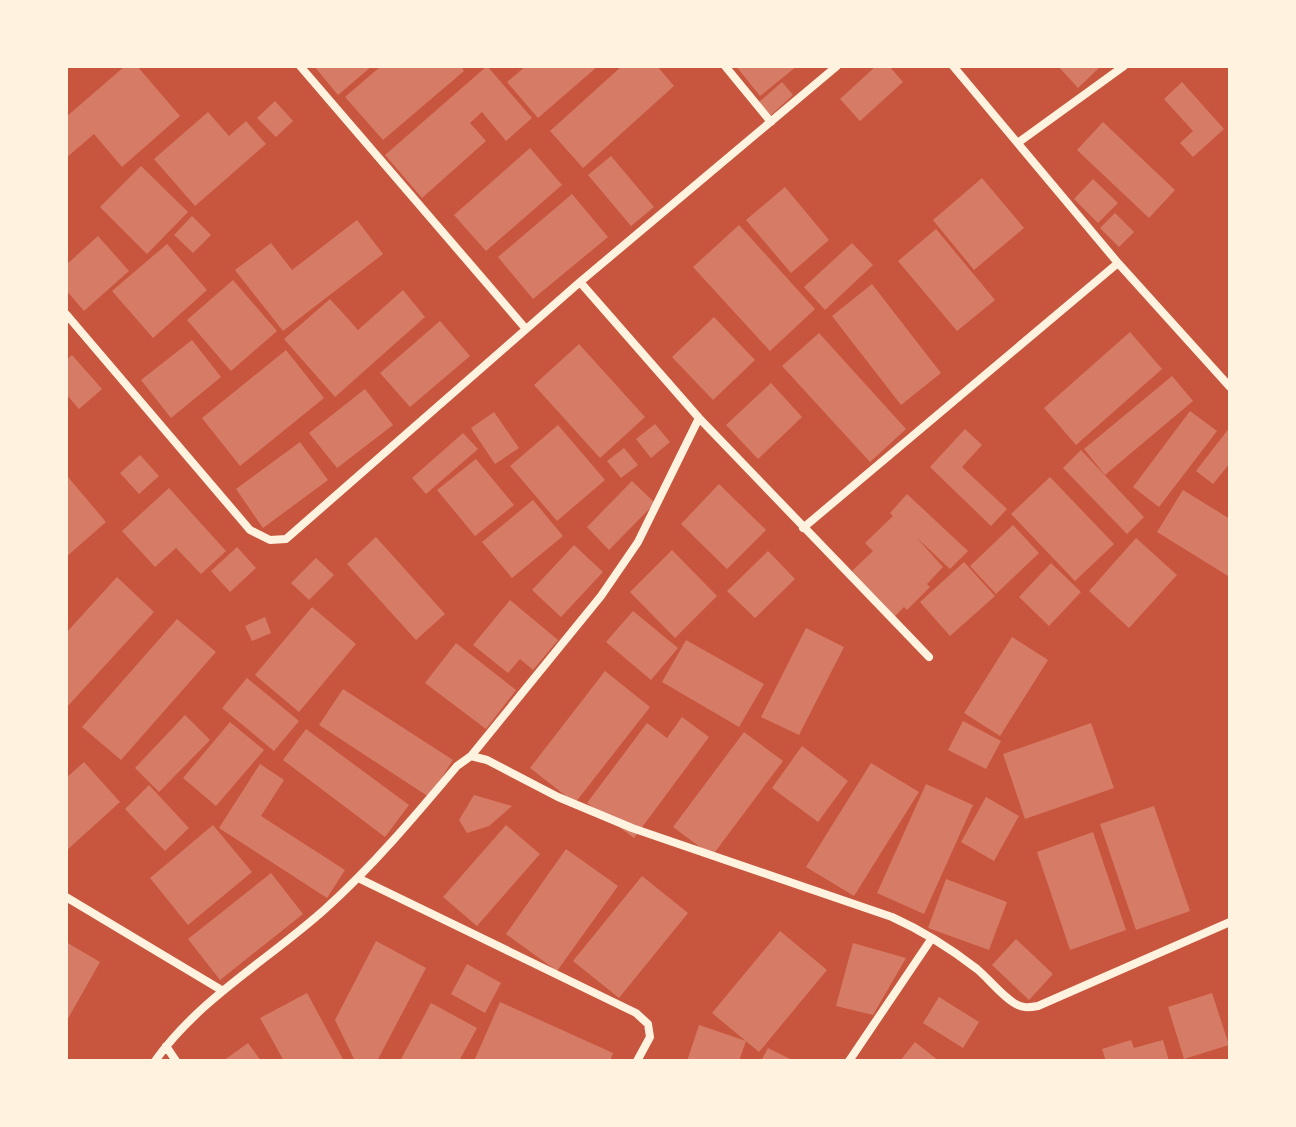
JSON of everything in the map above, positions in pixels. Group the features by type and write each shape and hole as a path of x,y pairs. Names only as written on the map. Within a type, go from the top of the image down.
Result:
{"street":[{"path":"300,66 526,329"},
{"path":"725,66 771,122"},
{"path":"66,314 250,530 270,540 286,539 580,282 837,66"},
{"path":"953,66 1118,263 1230,387"},
{"path":"1019,142 1124,66"},
{"path":"803,528 1118,263"},
{"path":"580,282 699,418 929,657"},
{"path":"155,1061 166,1046 223,991 322,912 378,859 457,766 471,756 601,596 638,542 699,418"},
{"path":"471,756 487,760 558,797 632,828 892,917 932,938 979,971 1013,1003 1026,1008 1038,1006 1230,922"},
{"path":"358,878 636,1013 648,1024 650,1037 637,1061"},
{"path":"66,897 223,991"},
{"path":"849,1061 932,938"},
{"path":"166,1046 176,1061"}],"building":[{"path":"125,66 137,66 180,116 122,167 94,134 66,158 66,117"},
{"path":"314,66 372,66 338,95"},
{"path":"381,66 461,66 464,71 383,140 345,97"},
{"path":"487,66 532,118 506,141 482,112 470,123 486,141 422,198 385,155"},
{"path":"526,66 598,66 538,118 507,82"},
{"path":"622,66 657,66 674,86 583,168 550,131"},
{"path":"736,66 797,66 760,96"},
{"path":"876,66 889,66 903,82 860,121 840,99"},
{"path":"1058,66 1101,66 1078,88"},
{"path":"782,82 793,95 771,115 759,102"},
{"path":"1182,82 1224,129 1193,157 1180,143 1193,131 1164,99"},
{"path":"275,101 293,121 276,137 257,118"},
{"path":"208,112 229,136 246,121 266,144 195,206 154,159"},
{"path":"1103,122 1175,190 1149,218 1077,150"},
{"path":"530,148 562,185 486,251 454,215"},
{"path":"611,156 654,207 631,226 588,175"},
{"path":"141,166 188,212 147,254 100,207"},
{"path":"982,178 1024,228 974,270 933,220"},
{"path":"1093,179 1118,203 1098,223 1074,199"},
{"path":"785,187 829,240 791,273 746,220"},
{"path":"572,194 608,237 533,299 498,257"},
{"path":"1115,213 1134,232 1119,247 1100,228"},
{"path":"192,216 211,235 193,253 174,235"},
{"path":"357,220 383,254 283,331 235,270 271,243 292,270"},
{"path":"739,225 815,309 770,351 693,267"},
{"path":"936,229 995,300 957,331 898,261"},
{"path":"98,236 129,271 84,311 66,290 66,265"},
{"path":"852,243 873,265 825,310 804,287"},
{"path":"167,244 207,290 153,338 112,291"},
{"path":"233,280 277,331 231,371 187,320"},
{"path":"872,284 941,373 901,405 832,316"},
{"path":"403,290 425,317 335,397 284,339 330,299 358,330"},
{"path":"714,317 755,360 713,400 672,357"},
{"path":"440,321 470,356 410,407 380,373"},
{"path":"1130,332 1162,369 1076,445 1044,408"},
{"path":"819,333 906,429 870,462 782,366"},
{"path":"192,340 221,377 171,418 141,380"},
{"path":"579,344 645,417 600,458 534,385"},
{"path":"286,350 324,398 240,466 202,418"},
{"path":"72,355 102,389 79,409 66,394 66,360"},
{"path":"1172,376 1193,401 1105,475 1084,449"},
{"path":"771,383 802,417 758,459 726,425"},
{"path":"365,389 393,425 337,468 309,433"},
{"path":"1190,411 1217,431 1159,507 1133,487"},
{"path":"494,412 519,448 495,464 471,428"},
{"path":"655,424 670,442 651,458 636,439"},
{"path":"558,425 605,480 557,521 510,466"},
{"path":"1230,427 1230,463 1213,484 1196,471"},
{"path":"965,429 982,445 962,467 1007,509 991,526 930,467"},
{"path":"463,433 478,449 426,494 412,478"},
{"path":"300,442 328,480 263,528 236,489"},
{"path":"624,448 638,465 621,478 607,461"},
{"path":"1081,450 1144,517 1127,534 1063,468"},
{"path":"140,455 159,476 139,494 120,473"},
{"path":"476,459 514,505 475,536 437,490"},
{"path":"68,477 106,522 66,557 66,479"},
{"path":"1050,477 1114,544 1075,581 1011,514"},
{"path":"632,481 655,503 609,550 587,527"},
{"path":"719,484 766,530 727,569 681,524"},
{"path":"169,488 226,551 201,574 176,548 155,567 122,531"},
{"path":"1183,490 1230,519 1228,576 1157,532"},
{"path":"907,494 968,551 950,569 916,537 943,567 927,584 930,587 907,610 904,607 895,616 852,571 873,551 865,543 893,516 890,513"},
{"path":"533,500 563,536 512,578 482,542"},
{"path":"1013,525 1039,553 996,594 970,566"},
{"path":"376,537 445,614 416,640 347,564"},
{"path":"1136,538 1177,575 1129,628 1089,591"},
{"path":"574,545 603,572 561,617 532,590"},
{"path":"237,547 256,568 230,592 211,571"},
{"path":"672,550 717,596 675,638 630,592"},
{"path":"768,551 795,579 755,618 727,591"},
{"path":"316,558 334,575 309,600 291,583"},
{"path":"964,562 995,596 950,636 920,602"},
{"path":"1051,563 1081,592 1049,626 1019,597"},
{"path":"117,577 154,612 66,708 66,633"},
{"path":"510,600 558,640 533,670 520,659 508,673 473,645"},
{"path":"312,607 356,644 299,712 255,675"},
{"path":"633,611 678,648 651,680 606,642"},
{"path":"265,617 271,633 252,641 245,626"},
{"path":"177,619 216,652 121,760 82,727"},
{"path":"806,628 844,647 799,735 761,717"},
{"path":"1012,637 1048,660 1000,736 964,713"},
{"path":"686,640 764,684 739,727 662,682"},
{"path":"456,643 516,690 486,729 425,683"},
{"path":"605,671 650,707 575,803 530,768"},
{"path":"247,678 299,721 274,751 222,708"},
{"path":"343,689 453,760 429,797 319,725"},
{"path":"185,715 210,740 159,792 135,768"},
{"path":"682,717 709,737 634,838 587,803 647,723 667,738"},
{"path":"963,721 1001,741 986,769 948,750"},
{"path":"230,722 264,750 216,806 183,778"},
{"path":"1091,723 1114,788 1025,819 1003,754"},
{"path":"306,729 409,805 385,837 283,760"},
{"path":"744,732 783,761 712,856 673,827"},
{"path":"802,746 848,781 818,822 772,788"},
{"path":"84,762 120,802 66,851 66,778"},
{"path":"871,763 919,792 854,896 806,867"},
{"path":"260,764 284,780 261,816 345,870 327,898 219,828"},
{"path":"926,784 973,805 924,914 877,893"},
{"path":"149,785 189,828 165,851 125,809"},
{"path":"474,795 512,806 489,826 467,833 459,820"},
{"path":"986,797 1019,816 994,861 961,842"},
{"path":"1154,806 1190,911 1136,930 1100,824"},
{"path":"213,825 252,872 188,925 150,878"},
{"path":"506,825 540,854 477,926 443,897"},
{"path":"1093,832 1126,930 1070,950 1037,852"},
{"path":"566,849 618,886 557,971 506,934"},
{"path":"271,873 303,914 220,980 188,939"},
{"path":"642,876 688,913 619,998 573,961"},
{"path":"946,879 1007,902 989,950 928,928"},
{"path":"780,931 827,970 759,1052 712,1013"},
{"path":"1016,939 1053,974 1029,1000 992,965"},
{"path":"376,941 426,968 377,1061 355,1061 335,1020"},
{"path":"66,942 100,962 66,1022"},
{"path":"853,943 906,958 873,1015 836,1006"},
{"path":"467,964 501,983 485,1013 451,994"},
{"path":"307,993 344,1061 284,1061 260,1018"},
{"path":"1212,993 1229,1045 1184,1059 1168,1007"},
{"path":"939,997 979,1022 963,1048 923,1023"},
{"path":"500,1002 613,1053 610,1061 474,1061"},
{"path":"431,1003 477,1028 459,1061 400,1061"},
{"path":"699,1025 746,1041 739,1061 687,1061"},
{"path":"1131,1040 1134,1048 1163,1040 1169,1061 1106,1061 1102,1049"},
{"path":"915,1042 939,1061 900,1061"},
{"path":"248,1043 261,1061 223,1061"},
{"path":"768,1048 794,1061 761,1061"}]}
